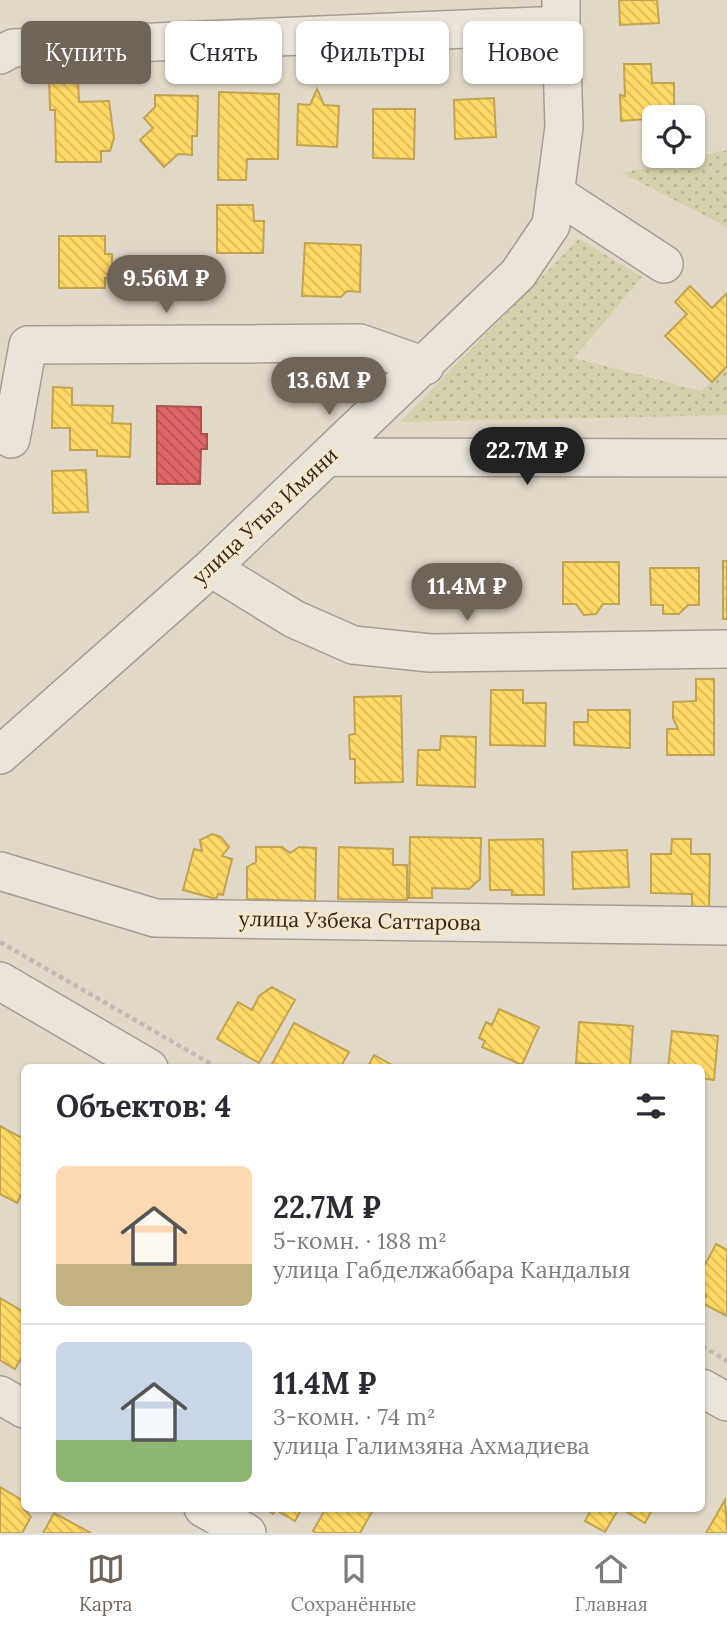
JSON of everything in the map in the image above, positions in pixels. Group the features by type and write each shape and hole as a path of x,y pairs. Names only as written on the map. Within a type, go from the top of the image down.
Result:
{"street":[{"path":"0,55 13,48 561,13"},
{"name":"улица Утыз Имяни","path":"0,755 211,568 425,366 518,274 551,225 564,127 561,13"},
{"path":"555,193 664,264"},
{"path":"11,439 28,345 360,343 425,366"},
{"path":"328,457 727,458"},
{"path":"211,568 294,619 353,645 430,653 727,649"},
{"name":"улица Узбека Саттарова","path":"0,871 155,918 727,926"},
{"path":"0,981 142,1064"},
{"path":"705,1390 727,1402"},
{"path":"0,1395 21,1407"},
{"path":"210,1512 247,1533"}],"path":[{"path":"0,942 211,1064"},
{"path":"705,1348 727,1361"}],"shaded area":[{"path":"727,150 727,227 622,173 645,168 705,168 705,155"},
{"path":"579,239 642,277 574,358 701,391 727,368 727,415 400,422"}],"building: Жильё":[{"path":"619,0 657,0 659,23 620,25"},
{"path":"624,64 651,64 652,83 674,83 674,105 642,105 642,119 621,121 620,95 625,96"},
{"path":"49,84 78,84 79,102 109,101 114,138 110,151 101,151 101,162 56,162 55,110 50,110"},
{"path":"317,89 324,105 339,106 337,147 297,145 298,104 310,105"},
{"path":"219,92 279,94 278,159 247,159 246,180 218,180"},
{"path":"155,95 198,96 197,136 192,136 192,155 178,154 164,167 140,140 153,128 144,118 155,107"},
{"path":"494,98 496,137 455,139 454,100"},
{"path":"373,109 415,109 414,159 373,158"},
{"path":"217,205 253,205 254,221 264,221 263,253 217,253"},
{"path":"59,236 105,236 105,254 112,254 112,278 105,278 105,288 59,288"},
{"path":"305,243 361,245 360,292 347,291 341,297 302,296"},
{"path":"147,263 199,263 199,297 147,298"},
{"path":"690,286 712,308 727,293 727,366 712,382 665,336 687,314 675,302"},
{"path":"53,387 72,388 72,405 113,406 112,423 131,424 130,457 97,456 97,450 70,450 70,428 52,428"},
{"path":"86,470 88,512 53,513 52,471"},
{"path":"723,561 727,561 727,619 723,619"},
{"path":"563,562 619,562 619,604 603,604 596,614 584,615 576,604 563,604"},
{"path":"650,568 699,568 699,605 688,605 679,614 663,614 663,605 651,605"},
{"path":"696,679 714,679 714,755 667,755 667,729 678,729 673,718 673,702 696,701"},
{"path":"491,690 523,690 523,703 546,703 545,746 490,745"},
{"path":"401,696 403,782 355,783 355,759 350,759 349,735 355,734 354,697"},
{"path":"588,710 630,710 630,748 574,745 574,722 588,722"},
{"path":"441,736 476,737 475,787 417,785 418,750 440,750"},
{"path":"212,834 221,837 229,847 222,856 232,859 223,895 218,894 216,899 183,890 194,849 202,851 200,840"},
{"path":"410,837 481,838 480,879 469,889 432,888 432,898 409,898"},
{"path":"543,839 544,895 512,895 512,890 490,890 489,840"},
{"path":"672,839 691,839 691,854 710,854 709,911 692,911 692,894 651,893 651,854 671,854"},
{"path":"256,847 282,847 290,853 299,847 316,848 315,901 247,899 247,867 256,862"},
{"path":"339,847 393,849 393,865 407,865 407,900 338,899"},
{"path":"627,850 629,887 573,889 572,852"},
{"path":"272,987 295,1000 259,1063 217,1039 238,1002 252,1010 259,996"},
{"path":"499,1009 539,1027 522,1064 482,1047 485,1041 479,1038 486,1022 492,1025"},
{"path":"579,1022 633,1026 630,1064 576,1063"},
{"path":"294,1023 349,1052 342,1064 272,1064"},
{"path":"672,1031 718,1036 714,1080 705,1078 705,1064 668,1064"},
{"path":"374,1055 390,1064 369,1064"},
{"path":"0,1126 21,1137 21,1195 17,1203 0,1194"},
{"path":"716,1244 727,1250 727,1316 705,1305 705,1264"},
{"path":"0,1298 21,1310 21,1358 15,1369 0,1360"},
{"path":"0,1487 21,1499 21,1512 27,1512 31,1517 22,1533 0,1533"},
{"path":"725,1500 727,1533 706,1533"},
{"path":"279,1512 300,1512 295,1521"},
{"path":"324,1512 372,1512 360,1533 313,1531"},
{"path":"590,1512 617,1512 605,1532 585,1521"},
{"path":"627,1512 651,1512 645,1523"},
{"path":"54,1513 91,1533 43,1533"}],"building: Торговля":[{"path":"157,406 201,407 201,434 207,434 207,449 201,449 200,484 157,484"}]}
